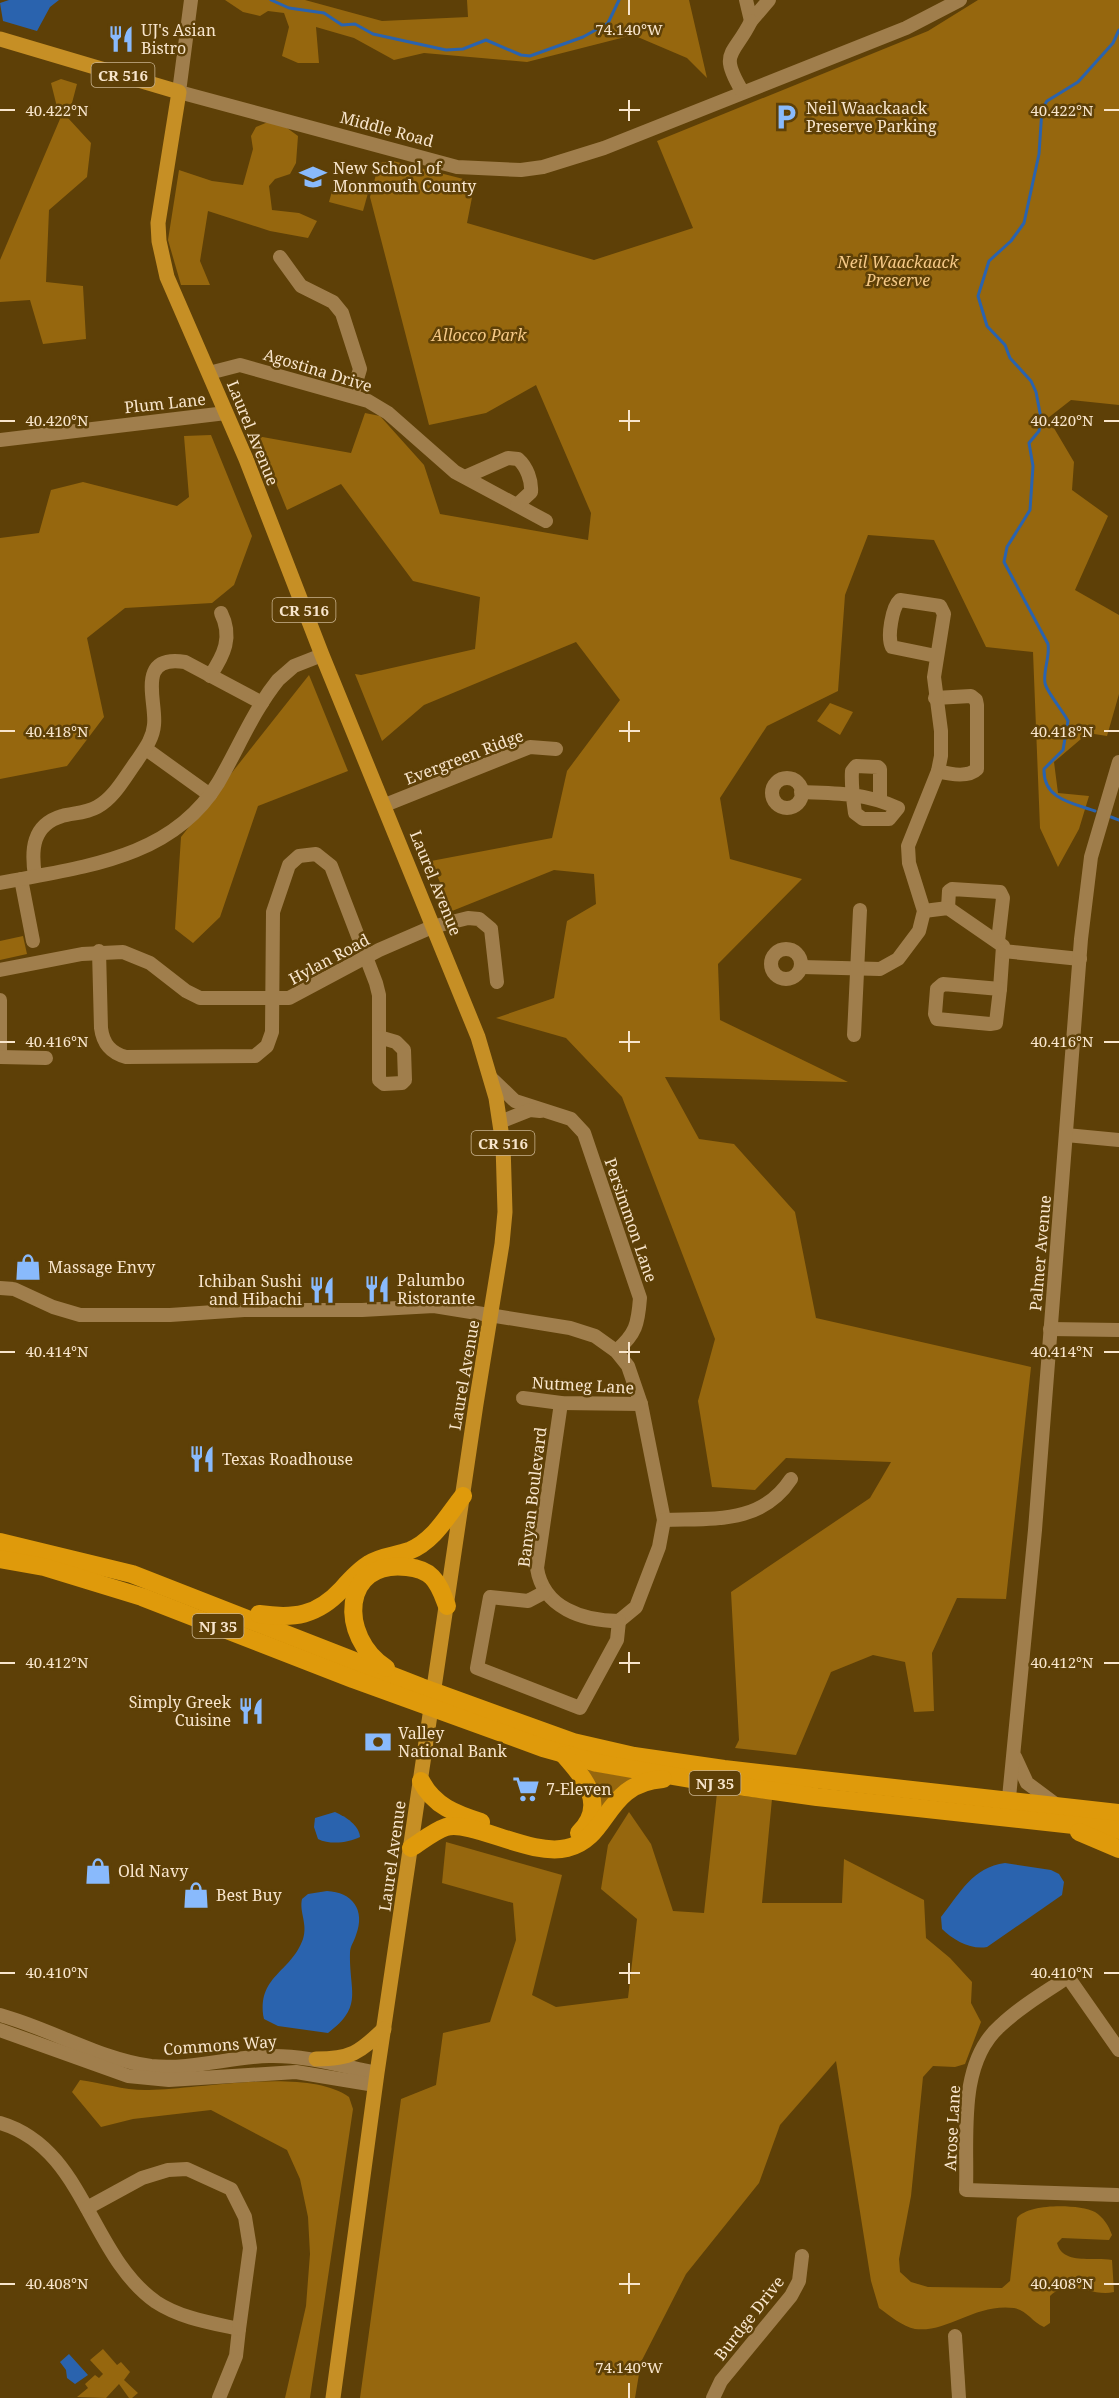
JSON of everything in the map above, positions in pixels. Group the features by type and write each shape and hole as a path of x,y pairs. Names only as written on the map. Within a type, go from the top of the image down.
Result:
{"highway":[{"path":"199,1598 244,1611 283,1617 303,1616 316,1611 331,1601 368,1565 408,1551 424,1542 434,1534 463,1496"},
{"name":"NJ 35","path":"0,1542 132,1574 199,1598 402,1679 433,1699 564,1755 680,1778 816,1797 1008,1808 1058,1806 1119,1813"},
{"name":"NJ 35","path":"0,1559 44,1567 142,1596 353,1679 433,1699 573,1742 634,1756 1008,1808 1043,1821 1119,1830"},
{"path":"402,1679 381,1665 365,1648 354,1630 352,1609 360,1587 368,1578 383,1569 403,1567 420,1569 434,1578 447,1606"},
{"path":"421,1781 432,1799 450,1810 507,1831 544,1840 566,1840 585,1827 590,1818 593,1801 590,1786 564,1755"},
{"path":"411,1848 439,1830 459,1827 533,1846 564,1849 584,1841 593,1833 613,1803 632,1787 652,1780 680,1778"},
{"path":"1043,1821 1101,1840 1119,1850"}],"main road":[{"name":"Middle Road","path":"0,39 179,92"},
{"name":"Laurel Avenue","path":"179,92 159,205 159,241 167,277 226,413 432,927 463,997 491,1078 500,1122 505,1169 505,1212 492,1316 376,2079 333,2398"},
{"path":"316,2059 350,2057 365,2048 384,2029"}],"street":[{"path":"179,92 191,0"},
{"path":"746,0 751,21"},
{"path":"742,92 731,73 729,58 751,21 769,0"},
{"name":"Middle Road","path":"179,92 458,167 505,170 543,166 604,148 906,28 960,0"},
{"path":"280,257 301,286 333,302 342,313 360,369 352,396"},
{"name":"Agostina Drive","path":"209,373 240,365 352,396 383,409 445,465 546,521"},
{"name":"Plum Lane","path":"0,440 226,413"},
{"path":"465,477 508,458 518,459 528,472 531,492 517,505"},
{"path":"802,967 880,969 898,959 919,931 924,911 909,863 908,846 938,771 941,731 935,698 936,656 943,610 936,605 904,600 895,606 890,644 897,649 936,656"},
{"path":"210,676 227,645 226,627 221,613"},
{"path":"0,883 119,859 143,849 178,829 210,795 273,686 288,670 322,655"},
{"path":"33,941 28,877 32,850 39,832 52,820 91,810 106,801 146,749 154,723 150,686 156,671 162,665 177,661 193,665 262,703"},
{"path":"935,698 970,696 976,700 977,705 977,769 970,774 948,774 938,771"},
{"name":"Evergreen Ridge","path":"385,805 530,747 556,749"},
{"path":"146,749 210,795"},
{"name":"Palmer Avenue","path":"1008,1808 1035,1530 1080,959 1091,857 1119,762"},
{"path":"801,792 852,793 880,800 898,808 889,819 859,818 855,813 852,793 853,768 878,766 881,773 880,800"},
{"path":"99,951 102,1038 106,1045 118,1055 255,1056 263,1051 270,1041 273,1024 273,912 289,865 299,856 316,854 328,861 366,957 379,995 379,1037"},
{"path":"1000,989 938,986 935,1014 937,1019 996,1023 1000,989 1000,946 1004,898 1000,892 952,889 946,898 948,908 1000,946 1080,959"},
{"path":"924,911 948,908"},
{"path":"854,1035 860,910"},
{"name":"Hylan Road","path":"0,970 99,951 123,952 141,958 186,991 201,998 272,999 299,994 366,957 432,927 468,918 479,919 491,929 497,982"},
{"path":"786,950 795,951 799,955 802,967 794,977 776,977 773,953 786,950"},
{"path":"0,1000 0,1057 46,1058"},
{"name":"Persimmon Lane","path":"491,1078 515,1101 571,1119 584,1133 640,1298 639,1318 631,1338 616,1351"},
{"name":"Persimmon Lane","path":"500,1122 530,1110 551,1112"},
{"path":"1066,1135 1119,1140"},
{"path":"0,1288 14,1289 54,1308 80,1315 170,1315 244,1310 362,1310 416,1305 462,1309 570,1328 595,1336 616,1351 628,1366 641,1404 664,1520 659,1546 636,1607 620,1621 617,1640 580,1708 477,1668 490,1597 528,1601 545,1592 553,1602 570,1611 599,1621 620,1621"},
{"path":"1050,1329 1119,1330"},
{"name":"Nutmeg Lane","path":"523,1398 561,1403 641,1404"},
{"name":"Banyan Boulevard","path":"545,1592 539,1583 537,1568 561,1403"},
{"path":"664,1520 743,1516 780,1495 791,1479"},
{"name":"Palmer Avenue","path":"1014,1750 1026,1783 1058,1806"},
{"name":"Arose Lane","path":"1118,2195 966,2190 972,2078 983,2047 1000,2025 1068,1977 1119,2049"},
{"name":"Commons Way","path":"0,2015 119,2059 149,2065 190,2066 268,2056 316,2059 376,2079"},
{"name":"Commons Way","path":"0,2031 128,2076 169,2080 296,2072 376,2079"},
{"path":"0,2123 15,2127 44,2148 64,2170 127,2276 157,2302 195,2319 239,2329"},
{"path":"87,2208 142,2178 168,2170 187,2169 231,2190 245,2217 250,2248 236,2356 219,2398"},
{"name":"Burdge Drive","path":"713,2398 721,2380 791,2296 799,2281 802,2256"},
{"path":"955,2336 958,2398"}],"green space":[{"path":"225,0 305,0 382,21 468,17 467,0 689,0 707,78 687,58 633,35 527,62 424,53 394,60 354,38 316,27 319,63 298,63 282,56 289,27 284,13 268,11 260,16 243,12"},
{"name":"Neil Waackaack Preserve","path":"978,0 1119,0 1119,405 1071,400 1048,418 1074,462 1072,490 1108,516 1075,590 1119,615 1119,694 1107,736 1088,733 1054,762 1058,793 1089,796 1079,829 1058,867 1040,828 1033,652 986,647 934,540 868,535 845,595 838,691 767,726 720,798 730,859 802,879 718,964 720,1020 848,1082 665,1077 699,1139 734,1144 795,1212 816,1318 1031,1367 1006,1599 957,1598 932,1653 934,1711 914,1712 905,1662 873,1655 831,1672 796,1755 735,1748 739,1740 731,1592 870,1498 891,1462 786,1458 755,1490 712,1487 698,1401 715,1339 622,1097 566,1038 496,1018 554,998 567,921 596,904 594,874 554,870 452,911 431,861 552,838 567,771 620,700 576,642 424,705 382,741 355,674 361,675 475,649 480,597 413,581 341,484 287,510 257,436 351,453 365,413 380,416 424,465 440,514 588,540 591,513 536,385 486,413 429,425 370,197 379,163 393,161 475,182 467,223 594,260 693,228 657,141 928,31"},
{"path":"61,79 77,84 68,118 91,143 87,177 49,210 46,282 83,286 86,339 43,344 30,300 0,302 0,260 60,119 51,83"},
{"path":"268,122 283,125 298,136 296,163 290,174 275,179 269,186 272,210 299,213 317,221 308,238 270,231 208,211 200,261 210,285 181,285 168,240 179,170 212,181 243,185 253,149 251,136 256,127"},
{"path":"334,184 368,193 363,211 329,202"},
{"path":"211,435 252,536 234,585 212,603 125,608 87,638 104,717 67,766 0,779 0,538 39,533 51,490 83,482 177,506 189,497 184,436"},
{"path":"309,675 348,771 258,806 220,917 193,943 175,929 181,837"},
{"path":"830,703 853,712 840,735 817,721"},
{"path":"23,936 27,954 0,960 0,941"},
{"path":"588,1770 636,1778 597,1820 587,1772"},
{"path":"717,1793 772,1799 762,1903 842,1903 844,1859 924,1900 926,1938 950,1958 972,1982 971,2003 981,2022 965,2064 955,2067 933,2066 923,2077 911,2196 899,2259 900,2272 911,2282 928,2287 1002,2288 1010,2281 1017,2218 1023,2213 1043,2207 1078,2207 1098,2214 1112,2235 1109,2240 1062,2238 1057,2243 1060,2250 1072,2257 1112,2260 1114,2292 1073,2288 1058,2291 1050,2296 1050,2323 1044,2327 1019,2309 1000,2308 974,2314 939,2327 915,2329 901,2323 879,2308 871,2281 836,2061 780,2125 759,2183 686,2274 641,2362 635,2398 360,2398 401,2099 436,2085 443,2033 490,2022 516,1940 513,1903 442,1883 446,1842 562,1875 532,1995 556,2007 628,1998 637,1919 601,1889 608,1845 629,1812 651,1844 673,1911 704,1913"},
{"path":"80,2080 141,2090 281,2081 331,2088 349,2097 353,2109 310,2398 285,2398 306,2306 310,2254 308,2217 300,2179 287,2150 211,2110 133,2119 101,2127 72,2092"},
{"path":"103,2349 117,2365 121,2362 130,2372 124,2380 138,2393 132,2398 129,2398 119,2384 106,2398 77,2397 88,2388 85,2384 95,2375 99,2378 103,2374 90,2360"}],"water":[{"path":"9,0 59,0 50,7 37,31 3,21 0,3"},
{"path":"335,1812 355,1825 360,1837 339,1843 318,1839 314,1827 315,1818"},
{"path":"1005,1863 1051,1870 1059,1874 1064,1882 1062,1895 987,1947 969,1946 946,1933 942,1929 941,1917 961,1890 984,1870"},
{"path":"336,1892 350,1899 358,1910 359,1926 350,1951 351,2006 346,2015 328,2033 278,2026 264,2019 265,1993 276,1976 291,1960 303,1939 305,1928 302,1899 308,1894"},
{"path":"69,2354 88,2375 75,2384 67,2378 66,2370 60,2362"}],"waterway":[{"path":"271,0 289,8 324,13 342,25 355,24 373,34 446,50 463,49 486,40 521,55 530,56 583,37 608,23 619,0"},
{"path":"1095,811 1060,798 1048,787 1045,779 1044,769 1063,750 1068,721 1045,683 1048,644 1004,562 1007,547 1030,510 1033,466 1029,443 1039,431 1041,418 1036,392 1031,381 1010,358 1005,345 987,326 978,296 989,261 1011,241 1024,223 1039,154 1042,109 1047,101 1078,82 1113,43 1119,30"},
{"path":"1111,817 1119,820"}],"place":[{"name":"UJ's Asian Bistro","path":"121,39"},
{"name":"Neil Waackaack Preserve Parking","path":"786,117"},
{"name":"New School of Monmouth County","path":"313,177"},
{"name":"Massage Envy","path":"28,1267"},
{"name":"Palumbo Ristorante","path":"377,1289"},
{"name":"Ichiban Sushi and Hibachi","path":"322,1290"},
{"name":"Texas Roadhouse","path":"202,1459"},
{"name":"Simply Greek Cuisine","path":"251,1711"},
{"name":"Valley National Bank","path":"378,1742"},
{"name":"7-Eleven","path":"526,1789"},
{"name":"Old Navy","path":"98,1871"},
{"name":"Best Buy","path":"196,1895"}],"park label":[{"name":"Allocco Park","path":"479,335"}]}
